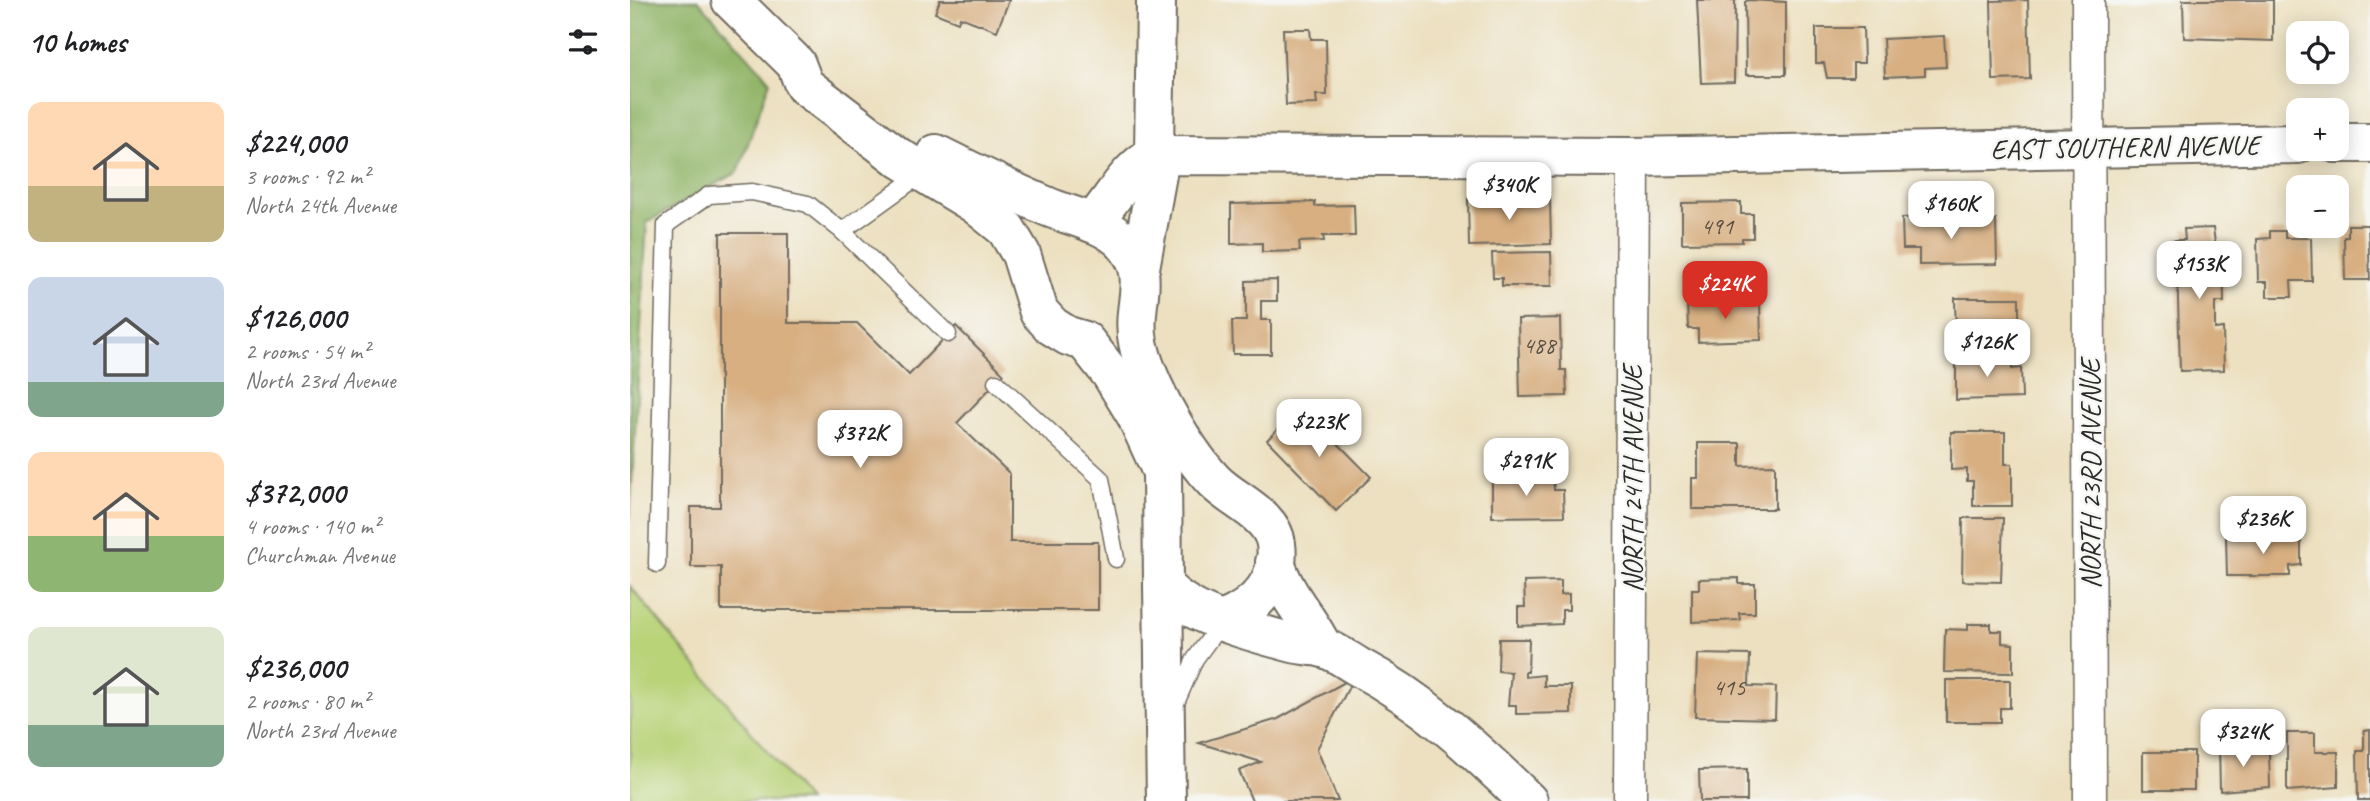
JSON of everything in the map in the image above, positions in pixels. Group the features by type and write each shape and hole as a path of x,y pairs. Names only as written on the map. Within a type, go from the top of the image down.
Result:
{"main road":[{"path":"731,0 796,64 804,85 898,157 925,172 1006,229 1021,254 1040,312 1060,331 1085,341 1099,339 1113,332 1135,312"},
{"path":"1156,0 1154,155 1158,169 1140,268 1141,283 1135,312 1138,343 1163,405 1182,439 1214,481 1266,521 1276,545 1275,562 1268,587 1246,610 1224,620"},
{"path":"796,64 814,70 892,128 935,153 1121,239 1133,253 1140,268"},
{"path":"2349,144 2370,143"},
{"name":"EAST SOUTHERN AVENUE","path":"1154,155 1633,157 2286,144"},
{"path":"1030,278 1034,255 1044,240 1058,229 1087,222 1112,201 1137,164 1154,155"},
{"path":"1085,341 1111,374 1136,415 1162,472 1166,801"},
{"path":"1275,562 1285,591 1311,624 1324,648"},
{"path":"1163,585 1182,602 1224,620 1296,644 1324,648 1386,682 1427,709 1528,801"}],"street":[{"name":"NORTH 23RD AVENUE","path":"2088,0 2090,801"},
{"name":"NORTH 24TH AVENUE","path":"1630,801 1633,157"}],"lane":[{"path":"842,231 925,172"},
{"path":"657,564 666,225 709,195 752,192 808,204 842,231 948,334"},
{"path":"996,382 1101,479 1116,559"},
{"path":"1166,727 1195,659 1224,620"}],"green space":[{"path":"630,0 698,0 770,81 738,172 647,222 630,519"},
{"path":"630,586 808,801 630,801"}],"building":[{"path":"940,0 1009,0 997,31 960,17 958,22 935,13"},
{"path":"1697,0 1735,0 1734,82 1701,83"},
{"path":"2028,0 2030,79 1993,80 1991,1"},
{"path":"2183,0 2273,0 2273,41 2184,38"},
{"path":"1745,2 1786,2 1786,75 1746,75"},
{"path":"1816,28 1863,28 1864,63 1853,63 1853,78 1827,78 1824,63 1816,63"},
{"path":"1283,29 1310,29 1311,39 1326,39 1327,95 1316,95 1317,104 1286,105"},
{"path":"1944,36 1946,67 1925,68 1925,75 1885,77 1883,39"},
{"path":"1550,198 1551,244 1469,246 1468,199"},
{"path":"1315,202 1315,206 1354,205 1355,236 1323,236 1324,241 1299,242 1300,251 1262,252 1262,243 1231,244 1231,204"},
{"path":"1741,202 1741,214 1753,214 1753,238 1742,238 1742,242 1682,243 1682,203"},
{"path":"1942,216 1942,221 1996,220 1997,264 1919,265 1919,249 1903,249 1902,218"},
{"path":"2349,225 2368,225 2370,280 2345,280 2344,238 2349,238"},
{"path":"2213,228 2217,258 2223,258 2224,302 2215,302 2215,329 2223,328 2224,370 2180,371 2177,263 2174,263 2173,240 2185,240 2184,229"},
{"path":"2270,231 2285,231 2285,238 2311,238 2312,281 2291,281 2292,297 2267,297 2267,282 2258,282 2257,239 2270,238"},
{"path":"720,233 788,233 788,323 857,323 909,375 956,326 1004,374 957,423 1010,474 1010,542 1098,542 1098,610 721,610 721,567 691,567 691,507 720,507"},
{"path":"1551,252 1552,286 1502,286 1502,278 1493,278 1492,253"},
{"path":"1277,280 1277,301 1261,301 1261,320 1271,320 1271,354 1233,354 1232,321 1246,321 1246,281"},
{"path":"1955,298 2019,298 2019,325 2011,325 2011,339 1956,339"},
{"path":"1760,301 1761,340 1698,342 1698,329 1688,329 1687,302"},
{"path":"1560,318 1561,370 1566,370 1567,396 1520,397 1518,319"},
{"path":"2012,357 2012,369 2021,368 2022,398 1956,400 1956,358"},
{"path":"1301,406 1371,477 1336,511 1267,440"},
{"path":"1951,432 2005,432 2005,464 2012,464 2012,506 1973,506 1973,481 1967,481 1967,469 1951,470"},
{"path":"1698,443 1740,443 1740,466 1775,465 1775,509 1692,509 1692,478 1698,478"},
{"path":"1492,478 1553,478 1554,490 1563,490 1564,516 1492,517"},
{"path":"1963,518 2003,518 2001,582 1962,581"},
{"path":"2301,536 2301,565 2290,566 2290,576 2227,576 2226,537"},
{"path":"1739,578 1739,584 1755,584 1755,613 1739,613 1740,620 1692,622 1692,589 1699,589 1699,579"},
{"path":"1561,581 1561,595 1569,594 1569,610 1562,610 1562,624 1518,626 1518,607 1525,607 1524,582"},
{"path":"1968,624 1991,624 1991,631 2002,631 2002,643 2013,644 2013,673 1944,672 1945,629 1968,630"},
{"path":"1499,639 1529,639 1528,672 1525,672 1525,677 1544,675 1544,686 1571,686 1571,713 1516,714 1516,705 1508,705 1511,672 1498,671"},
{"path":"1697,654 1750,655 1749,686 1776,687 1775,719 1695,717"},
{"path":"1354,677 1317,749 1338,801 1252,801 1239,771 1261,762 1199,743 1278,719"},
{"path":"1946,680 2010,680 2010,708 2000,708 2000,722 1946,722"},
{"path":"2370,730 2370,800 2358,800 2357,751 2364,751 2364,731"},
{"path":"2287,733 2315,733 2315,752 2338,752 2338,787 2287,791"},
{"path":"2219,744 2236,744 2236,753 2269,753 2270,787 2220,791"},
{"path":"2143,752 2194,752 2194,790 2143,790"},
{"path":"1747,769 1747,801 1700,801 1699,770"}]}
